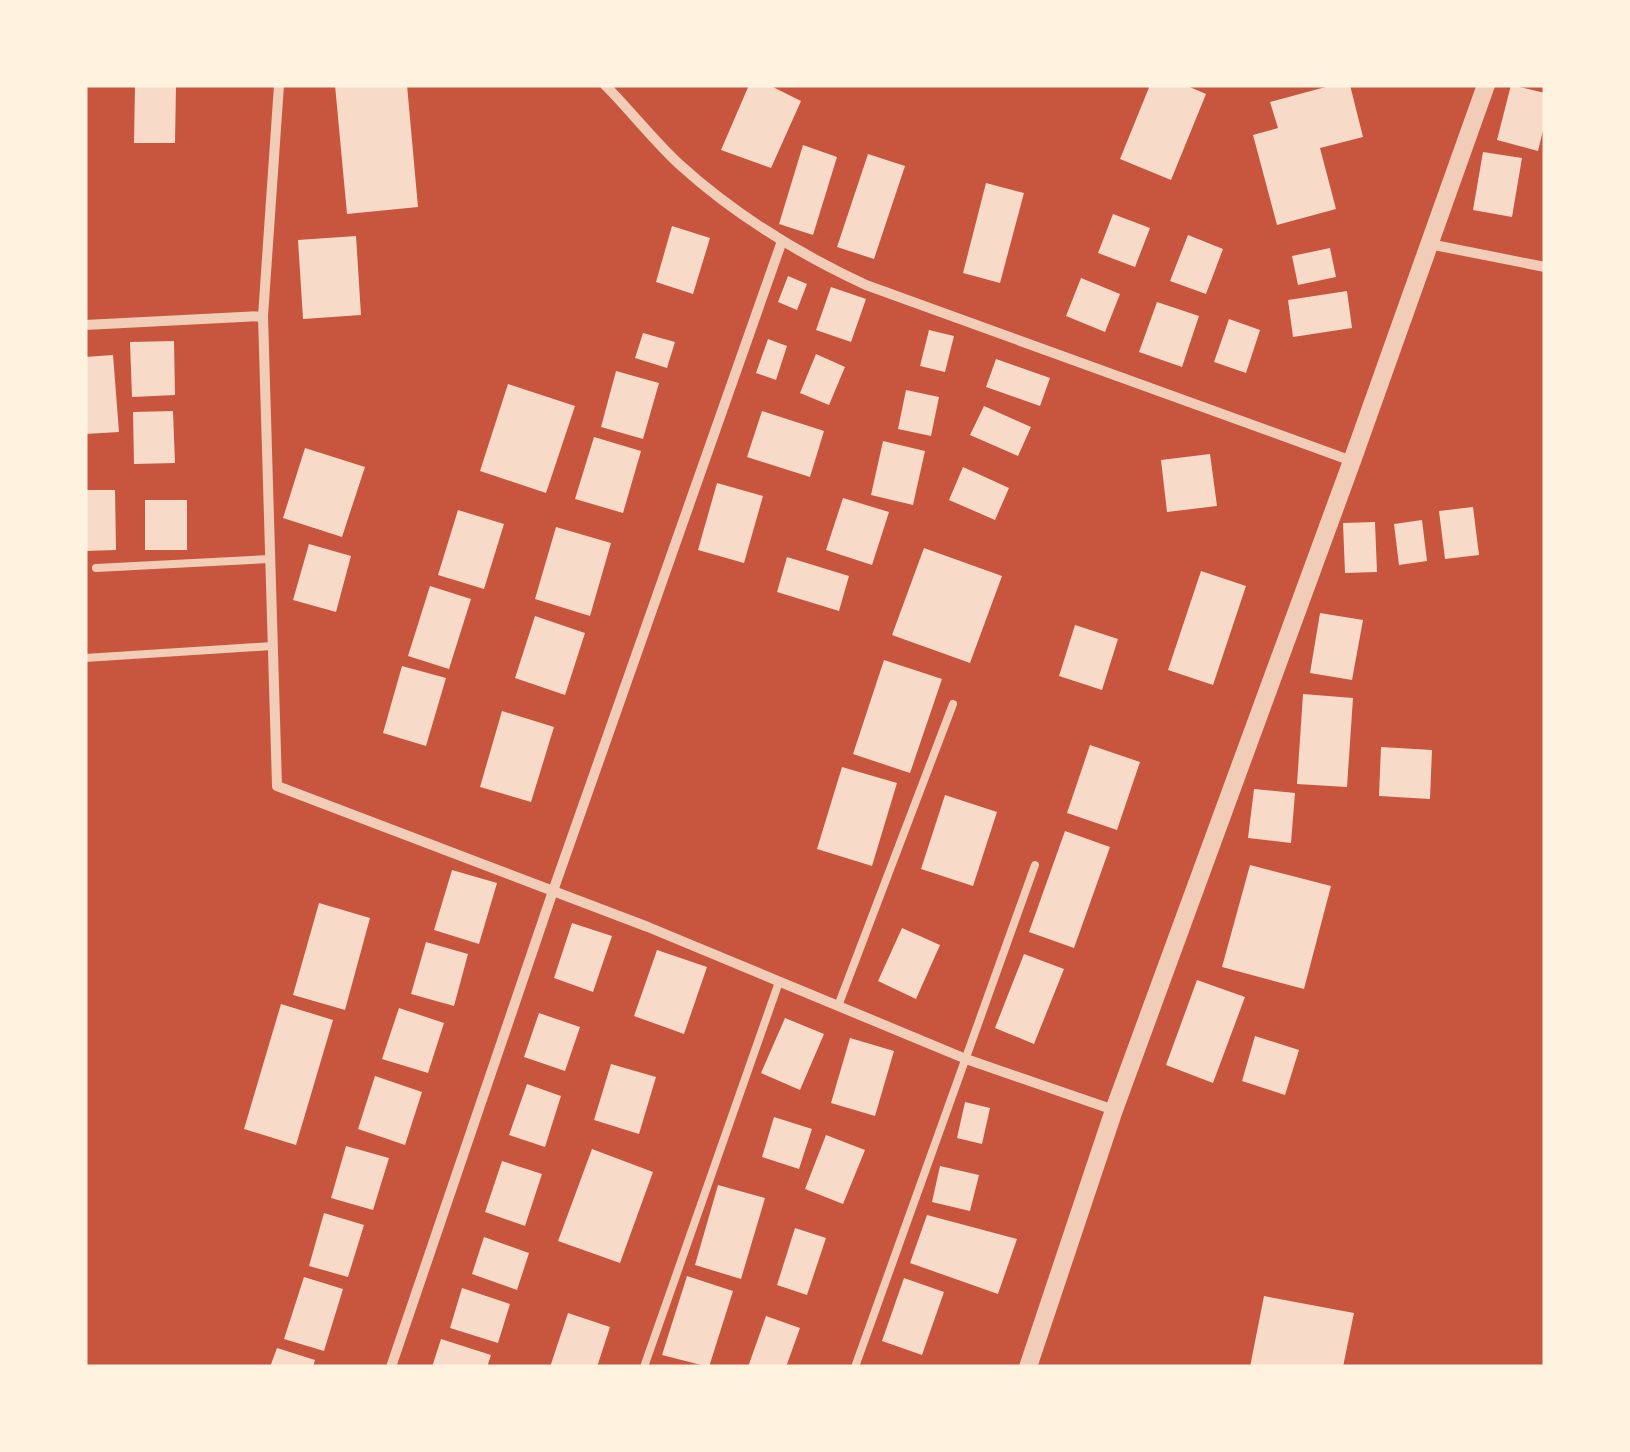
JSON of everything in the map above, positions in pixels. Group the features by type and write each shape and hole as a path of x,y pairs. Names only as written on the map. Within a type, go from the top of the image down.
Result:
{"street":[{"path":"279,85 263,316 277,786 553,891 966,1058 1114,1110"},
{"path":"605,85 678,162 747,220 866,285 1352,460"},
{"path":"1028,1367 1114,1110 1486,85"},
{"path":"391,1367 553,891 782,241"},
{"path":"1429,244 1545,267"},
{"path":"85,324 263,316"}],"lane":[{"path":"96,568 270,558"},
{"path":"85,658 272,646"},
{"path":"838,1006 953,704"},
{"path":"854,1367 1036,865"},
{"path":"644,1367 779,982"}],"building":[{"path":"135,85 176,85 175,143 134,143"},
{"path":"335,85 407,85 418,207 347,214"},
{"path":"749,85 769,85 801,101 771,168 721,150"},
{"path":"1150,85 1185,85 1206,94 1171,180 1120,159"},
{"path":"1333,85 1350,85 1363,137 1320,148 1336,209 1277,225 1253,135 1278,128 1270,102"},
{"path":"1511,85 1545,93 1545,122 1538,151 1497,140"},
{"path":"803,145 837,157 813,235 779,224"},
{"path":"1483,152 1522,158 1512,217 1473,210"},
{"path":"868,154 905,166 874,259 837,247"},
{"path":"986,183 1024,193 1000,283 963,273"},
{"path":"1113,214 1150,228 1135,267 1098,253"},
{"path":"672,226 710,238 693,294 656,282"},
{"path":"1188,235 1223,249 1206,294 1170,281"},
{"path":"356,236 361,315 303,319 298,240"},
{"path":"1330,248 1336,277 1298,285 1292,256"},
{"path":"788,276 807,284 797,310 778,302"},
{"path":"1081,278 1120,294 1105,332 1066,316"},
{"path":"831,287 866,299 851,342 816,330"},
{"path":"1347,291 1352,328 1293,337 1288,300"},
{"path":"1157,302 1199,316 1182,367 1139,352"},
{"path":"1229,319 1260,330 1246,373 1214,362"},
{"path":"929,330 954,336 945,372 920,366"},
{"path":"643,333 675,342 667,368 635,358"},
{"path":"768,339 787,346 776,380 756,373"},
{"path":"174,341 175,395 132,397 130,342"},
{"path":"816,354 845,367 829,405 800,393"},
{"path":"113,355 119,432 85,434 85,357"},
{"path":"996,359 1050,378 1040,406 986,387"},
{"path":"616,371 659,383 643,439 601,427"},
{"path":"508,384 575,406 546,493 480,471"},
{"path":"906,390 939,397 931,436 898,429"},
{"path":"984,406 1031,427 1018,456 970,435"},
{"path":"173,411 175,463 134,464 133,412"},
{"path":"762,411 824,431 810,477 747,457"},
{"path":"594,437 641,451 623,513 575,499"},
{"path":"883,441 925,451 913,505 871,495"},
{"path":"305,448 365,467 342,537 283,518"},
{"path":"1210,454 1217,506 1167,512 1161,460"},
{"path":"963,467 1009,488 995,520 949,500"},
{"path":"717,483 763,496 744,563 698,550"},
{"path":"85,490 115,490 116,550 85,551"},
{"path":"843,498 889,512 872,565 826,550"},
{"path":"145,500 187,500 187,550 145,550"},
{"path":"1473,507 1479,555 1445,559 1439,511"},
{"path":"458,510 504,524 484,589 438,575"},
{"path":"1422,520 1427,561 1399,565 1394,524"},
{"path":"1375,522 1377,572 1345,573 1343,523"},
{"path":"556,527 611,543 590,616 535,599"},
{"path":"309,544 351,556 336,612 293,600"},
{"path":"924,548 1002,576 970,663 892,635"},
{"path":"787,557 849,576 839,611 777,592"},
{"path":"1201,571 1246,586 1213,685 1168,670"},
{"path":"430,586 471,599 449,669 408,656"},
{"path":"1320,613 1363,620 1352,680 1310,673"},
{"path":"535,616 585,633 565,695 515,678"},
{"path":"1075,625 1118,639 1102,690 1059,676"},
{"path":"884,660 942,679 910,773 853,754"},
{"path":"402,666 446,678 426,746 383,733"},
{"path":"1303,694 1353,698 1347,787 1297,784"},
{"path":"502,711 554,727 531,802 480,787"},
{"path":"1090,745 1140,762 1117,830 1067,813"},
{"path":"1381,747 1432,750 1430,799 1379,796"},
{"path":"842,767 897,783 872,866 817,849"},
{"path":"1254,789 1295,793 1291,843 1248,838"},
{"path":"945,795 997,812 973,886 921,869"},
{"path":"1065,831 1110,847 1074,948 1029,932"},
{"path":"1250,865 1331,886 1304,989 1222,967"},
{"path":"452,870 497,883 479,944 434,930"},
{"path":"319,903 370,918 345,1010 293,995"},
{"path":"572,923 612,936 593,992 554,978"},
{"path":"902,928 940,945 916,999 878,981"},
{"path":"426,942 468,954 454,1006 411,994"},
{"path":"657,950 707,967 684,1034 634,1016"},
{"path":"1024,954 1064,969 1034,1044 995,1028"},
{"path":"1197,980 1245,997 1213,1083 1166,1065"},
{"path":"281,1004 333,1020 296,1145 244,1129"},
{"path":"399,1008 444,1023 428,1073 382,1059"},
{"path":"539,1013 580,1027 565,1071 524,1057"},
{"path":"785,1018 824,1034 800,1090 761,1073"},
{"path":"1255,1036 1299,1050 1285,1095 1242,1081"},
{"path":"850,1038 894,1051 875,1116 831,1103"},
{"path":"611,1064 656,1077 639,1134 594,1120"},
{"path":"375,1076 422,1092 405,1145 358,1129"},
{"path":"527,1084 561,1096 545,1147 509,1135"},
{"path":"965,1102 990,1108 982,1144 957,1138"},
{"path":"774,1117 812,1129 799,1169 762,1157"},
{"path":"826,1135 865,1150 843,1204 805,1189"},
{"path":"346,1146 389,1158 373,1210 331,1198"},
{"path":"592,1149 653,1172 620,1263 558,1241"},
{"path":"502,1161 542,1174 525,1226 485,1212"},
{"path":"940,1166 979,1175 970,1211 932,1202"},
{"path":"718,1185 765,1198 741,1279 695,1265"},
{"path":"324,1213 364,1225 348,1277 309,1266"},
{"path":"927,1215 1017,1239 998,1294 910,1263"},
{"path":"795,1228 826,1238 807,1295 777,1285"},
{"path":"484,1237 529,1253 517,1290 472,1274"},
{"path":"687,1276 733,1291 709,1367 662,1355"},
{"path":"304,1277 343,1289 324,1351 284,1339"},
{"path":"904,1278 944,1292 922,1355 882,1341"},
{"path":"462,1288 510,1304 498,1343 450,1328"},
{"path":"1264,1296 1354,1313 1343,1367 1250,1367"},
{"path":"568,1313 610,1327 597,1367 550,1367"},
{"path":"766,1316 800,1328 786,1367 748,1367"},
{"path":"441,1339 491,1355 487,1367 432,1367"},
{"path":"277,1348 315,1360 313,1367 270,1367"}]}
